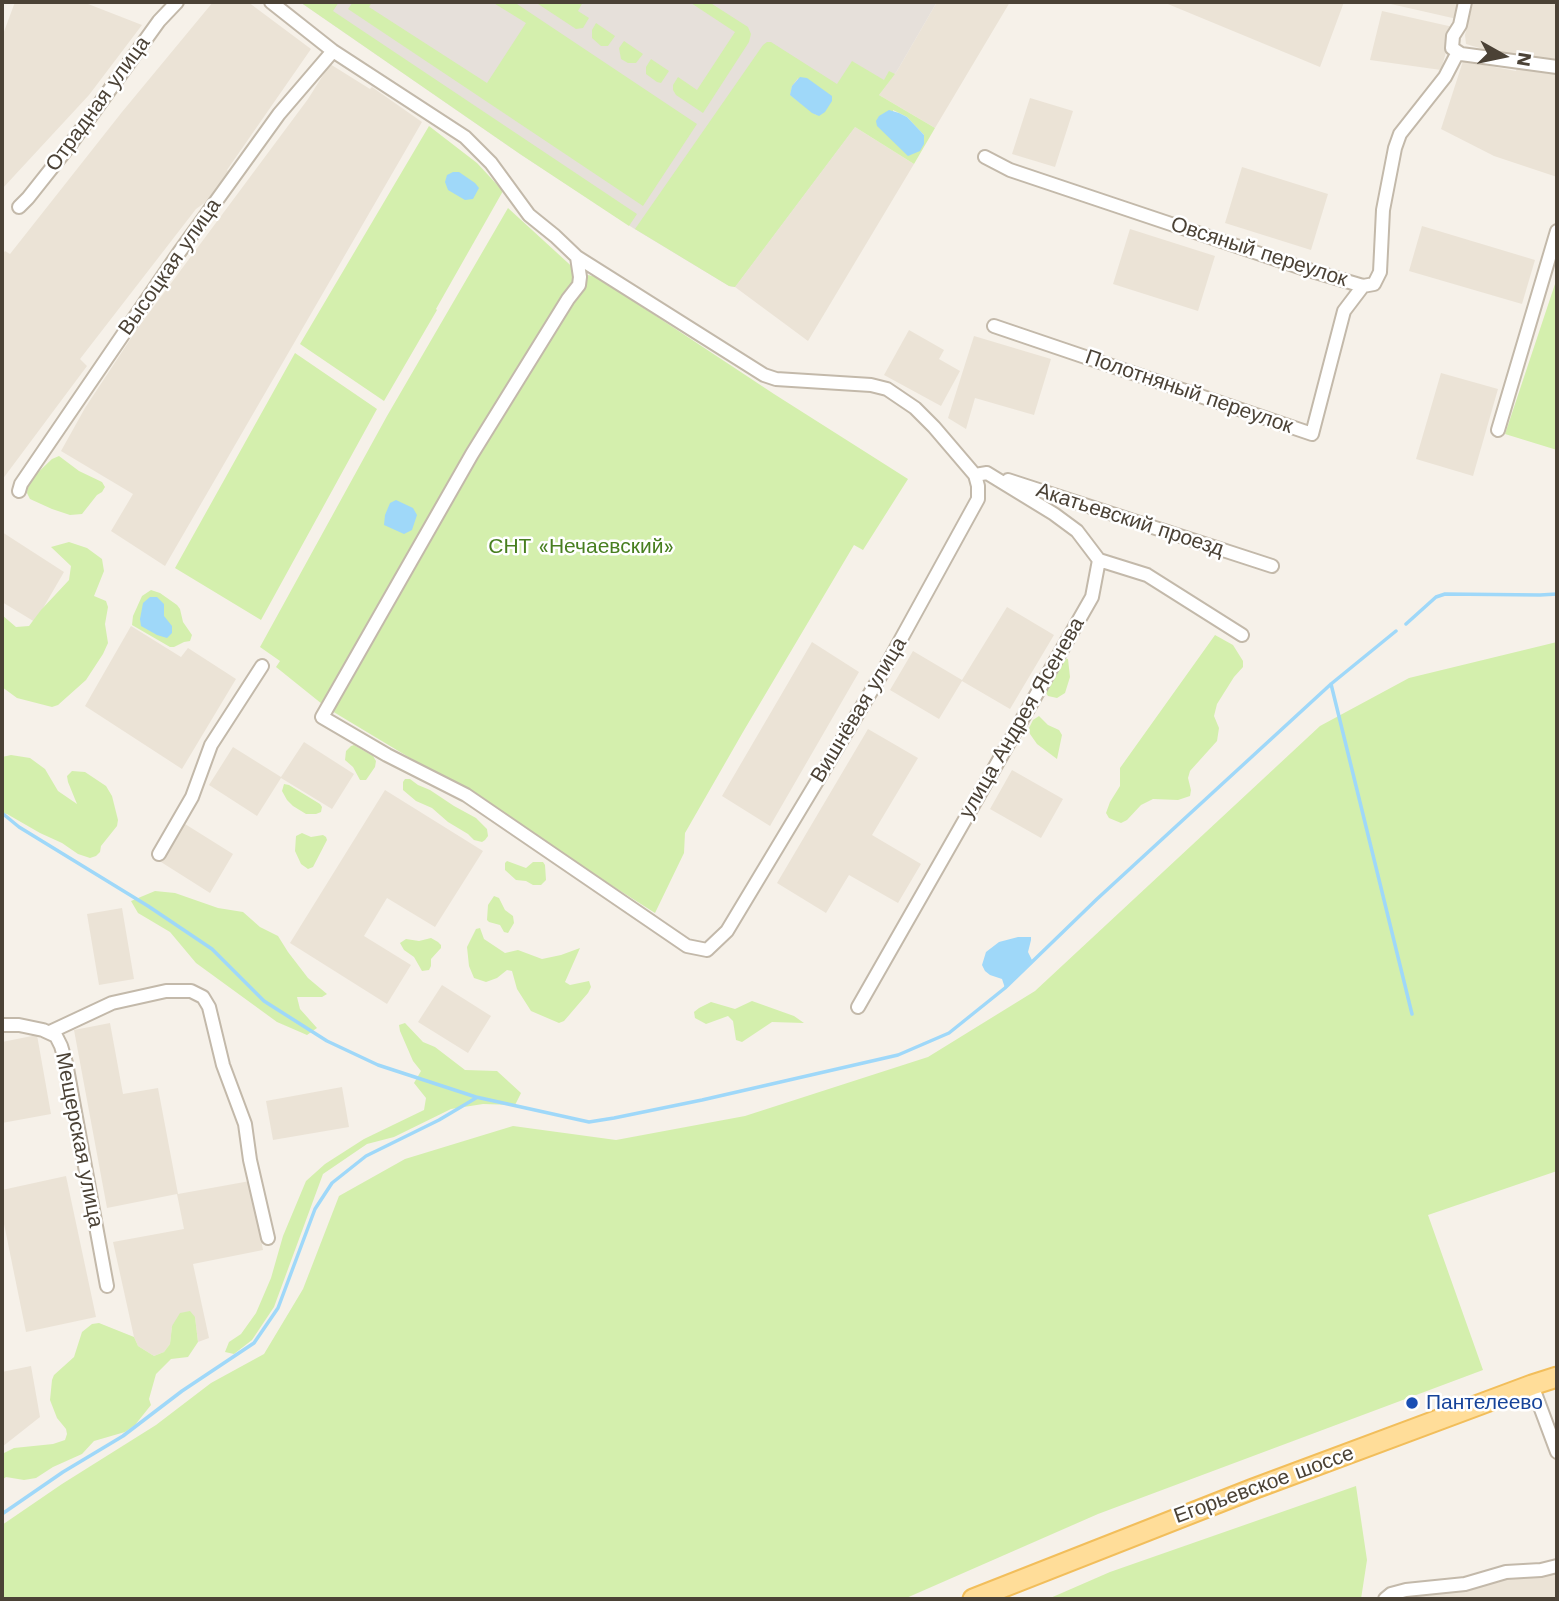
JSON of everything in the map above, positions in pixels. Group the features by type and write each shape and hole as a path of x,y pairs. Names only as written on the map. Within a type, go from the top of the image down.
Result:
{"main road":[{"name":"Егорьевское шоссе","path":"973,1599 1170,1520 1557,1377"}],"street":[{"name":"Отрадная улица","path":"19,207 69,145 159,21 177,2"},
{"path":"271,2 333,51 465,137 491,163 529,215 577,257 764,375 776,379 871,385 887,390 915,408 981,474 1054,514 1077,531 1099,560 1147,575 1241,635"},
{"path":"1465,2 1460,24 1453,36 1452,48 1460,53 1557,67"},
{"name":"Высоцкая улица","path":"19,491 29,472 178,254 279,114 333,51"},
{"name":"Овсяный переулок","path":"985,157 1010,170 1302,268 1363,286 1374,284 1380,271 1383,210 1397,141 1460,53"},
{"path":"1498,430 1557,231"},
{"name":"Вишнёвая улица","path":"577,257 579,285 472,454 322,717 387,755 466,795 687,946 707,950 726,931 884,670 978,499 981,474"},
{"name":"Полотняный переулок","path":"994,326 1312,434 1344,310 1363,286"},
{"name":"Акатьевский проезд","path":"981,474 1272,566"},
{"name":"улица Андрея Ясенева","path":"858,1007 1092,597 1099,560"},
{"path":"159,854 192,797 211,745 262,666"},
{"name":"Мещерская улица","path":"107,1286 66,1063 58,1039 50,1032 113,1003 166,991 191,991 203,997 209,1007 223,1065 245,1124 250,1160 268,1238"},
{"path":"2,1026 33,1027 50,1032"},
{"path":"1532,1385 1557,1452"},
{"path":"1385,1599 1391,1594 1406,1590 1465,1584 1506,1572 1541,1570 1557,1566"}],"shaded area":[{"path":"15,2 83,2 142,25 89,95 2,189 2,37"},
{"path":"213,2 248,2 311,49 210,199 196,209 80,359 87,366 2,480 2,255 5,251 10,254"},
{"path":"300,2 937,2 897,71 735,287 729,286 633,228 520,154"},
{"path":"937,2 1010,2 935,128 879,95 897,71"},
{"path":"1163,2 1344,2 1320,67"},
{"path":"1382,2 1460,2 1457,19"},
{"path":"1473,2 1557,2 1557,59 1496,53 1466,44 1465,35"},
{"path":"1382,11 1453,27 1441,70 1370,60"},
{"path":"1463,61 1516,71 1517,68 1557,74 1557,177 1494,156 1441,129"},
{"path":"330,64 370,89 372,87 422,122 165,566 111,531 133,494 61,451 85,408 137,329 308,99"},
{"path":"1030,98 1073,111 1055,167 1012,154"},
{"path":"855,127 914,164 808,341 735,287"},
{"path":"1242,167 1328,194 1311,250 1225,223"},
{"path":"1422,226 1535,260 1522,304 1409,271"},
{"path":"1130,229 1215,256 1198,311 1113,284"},
{"path":"909,330 944,350 939,359 960,371 941,406 884,375"},
{"path":"974,336 1051,359 1034,415 975,398 966,429 948,418"},
{"path":"1441,373 1498,389 1473,476 1416,459"},
{"path":"2,532 64,572 35,622 2,602"},
{"path":"1007,607 1054,635 1010,709 962,681 939,719 890,690 913,651 962,680"},
{"path":"131,626 181,657 188,648 236,679 182,769 85,706"},
{"path":"812,642 859,672 770,826 722,796"},
{"path":"868,729 918,758 872,835 921,864 898,903 849,875 826,913 777,883"},
{"path":"304,742 354,774 332,809 281,778 257,816 209,785 233,747 281,777"},
{"path":"1012,770 1063,799 1041,838 990,809"},
{"path":"385,790 483,851 435,927 387,898 364,936 411,965 387,1004 290,943"},
{"path":"185,824 233,854 210,893 161,862"},
{"path":"122,908 134,979 99,985 87,914"},
{"path":"442,985 491,1016 468,1053 418,1022"},
{"path":"110,1023 123,1094 158,1088 178,1194 250,1181 263,1250 193,1264 209,1338 198,1342 195,1317 172,1326 170,1344 164,1352 154,1356 138,1346 134,1337 113,1242 184,1229 177,1194 107,1208 74,1030"},
{"path":"37,1035 51,1114 2,1123 2,1042"},
{"path":"342,1087 349,1127 273,1140 266,1101"},
{"path":"66,1176 96,1317 26,1332 2,1214 2,1190"},
{"path":"31,1366 40,1417 2,1447 2,1372"},
{"path":"1557,1570 1557,1599 1399,1599 1400,1596"}],"green space":[{"path":"300,2 339,2 333,11 637,214 629,226"},
{"path":"353,2 372,2 369,7 487,83 526,23 492,2 514,2 697,124 643,206 348,9"},
{"path":"535,2 583,2 578,11 589,18 583,28 576,29"},
{"path":"692,2 709,2 748,27 751,34 749,42 703,113 676,95 673,85 678,77 697,90 735,32"},
{"path":"596,23 615,36 608,46 601,46 592,38"},
{"path":"624,41 643,54 636,63 621,59 619,48"},
{"path":"771,42 837,84 852,61 884,80 889,71 895,74 879,95 935,128 914,164 855,127 735,287 729,286 635,229 763,45","holes":["798,78 816,115 790,95","893,110 907,117 924,135 908,155 901,148"]},
{"path":"651,59 669,71 661,83 646,74 646,67"},
{"path":"429,126 477,163 503,191 384,401 300,344"},
{"name":"СНТ «Нечаевский»","path":"508,208 579,273 597,277 908,479 863,550 854,545 743,732 685,833 684,853 655,913 435,773 327,708 276,667 280,661 260,647 387,416"},
{"path":"1557,278 1557,450 1505,434"},
{"path":"295,353 377,409 261,620 175,568"},
{"path":"59,456 79,471 102,482 105,487 82,514 70,515 52,509 30,499 27,493 28,482 52,459"},
{"path":"69,542 87,548 102,559 104,571 94,596 106,601 108,607 105,624 108,643 86,680 58,705 52,707 17,698 2,687 2,615 16,627 29,626 69,580 71,566 51,547"},
{"path":"151,590 177,605 183,622 192,635 190,641 170,647 132,625 142,596"},
{"path":"1215,635 1233,645 1243,661 1243,667 1217,704 1214,716 1219,728 1217,741 1190,771 1190,796 1178,800 1153,799 1141,805 1121,823 1109,818 1106,813 1120,786 1120,768"},
{"path":"1557,642 1557,1171 1428,1215 1483,1370 1098,1514 904,1599 2,1599 2,1525 156,1425 211,1383 264,1354 303,1289 339,1196 405,1159 513,1126 616,1140 745,1116 928,1057 1035,991 1320,726 1409,678"},
{"path":"1059,657 1068,659 1070,677 1065,693 1057,698 1048,696 1044,690"},
{"path":"1039,716 1062,735 1057,759 1037,744 1030,734 1029,728 1033,720"},
{"path":"354,745 373,756 376,761 366,780 360,780 353,767 345,760 346,751"},
{"path":"11,755 30,758 45,769 58,791 77,804 67,776 72,771 85,772 106,786 112,796 118,820 117,826 96,856 90,858 78,854 2,813 2,757"},
{"path":"405,779 410,779 476,818 487,829 488,836 482,842 474,840 432,808 416,801 403,790"},
{"path":"284,784 320,804 321,812 306,814 293,806 282,791"},
{"path":"302,833 311,837 323,835 327,840 313,867 308,869 301,864 295,851 296,836"},
{"path":"507,861 526,868 533,862 543,862 546,880 541,885 533,885 516,880 505,870"},
{"path":"155,891 175,893 218,908 243,912 260,927 278,936 308,978 327,994 322,997 297,997 300,1009 317,1028 307,1035 277,1022 196,963 170,932 138,913 131,901"},
{"path":"494,896 499,898 505,910 513,916 514,923 508,933 504,932 500,925 487,920 488,905"},
{"path":"480,928 484,939 505,953 518,950 542,959 580,948 565,982 570,985 589,981 591,987 588,993 564,1021 559,1023 531,1011 517,989 512,971 507,970 486,982 474,978 469,966 467,947 476,929"},
{"path":"431,938 441,945 441,948 431,959 429,970 422,971 414,957 404,950 400,943 406,939 419,941"},
{"path":"752,1001 794,1016 804,1023 772,1022 742,1042 736,1040 733,1021 728,1016 706,1024 695,1018 694,1012 711,1002 735,1009"},
{"path":"405,1023 423,1042 435,1047 465,1070 497,1071 521,1093 515,1105 483,1104 451,1109 394,1137 367,1144 323,1174 274,1307 252,1340 234,1354 225,1352 229,1342 241,1334 256,1313 306,1181 325,1164 364,1139 424,1110 426,1098 414,1083 421,1071 413,1061 400,1031 399,1025"},
{"path":"190,1311 195,1317 198,1342 188,1357 171,1359 156,1374 149,1399 151,1405 135,1425 125,1432 94,1441 82,1454 36,1478 24,1480 6,1477 2,1480 2,1454 14,1448 65,1440 66,1429 57,1418 50,1400 52,1380 74,1357 82,1332 92,1324 99,1323 134,1337 138,1346 154,1356 164,1352 170,1344 172,1326 180,1313"},
{"path":"1356,1486 1367,1560 1361,1599 1048,1599 1110,1572"}],"water":[{"path":"800,77 807,78 832,96 825,112 819,116 790,95 792,86"},
{"path":"889,110 907,117 924,135 924,144 920,151 908,156 877,126 879,116"},
{"path":"459,172 479,188 473,199 465,200 448,190 445,182 447,175"},
{"path":"396,500 413,508 417,515 412,530 404,534 384,525 390,503"},
{"path":"150,597 157,597 164,604 164,616 172,626 172,633 167,638 141,626 143,603"},
{"path":"1031,937 1028,952 1033,962 1005,988 1002,979 990,975 982,965 986,952 999,942"}],"waterway":[{"path":"1406,624 1436,597 1445,594 1557,594"},
{"path":"2,813 19,827 148,906 212,949 264,1001 327,1041 378,1065 476,1097 589,1122 702,1100 898,1055 949,1033 1005,988 1097,899 1331,684 1396,631"},
{"path":"1331,684 1412,1014"},
{"path":"2,1514 63,1472 123,1436 182,1391 254,1343 278,1308 315,1209 332,1183 366,1156 439,1120 476,1098"}],"place":[{"name":"Пантелеево","path":"1412,1403"}]}
